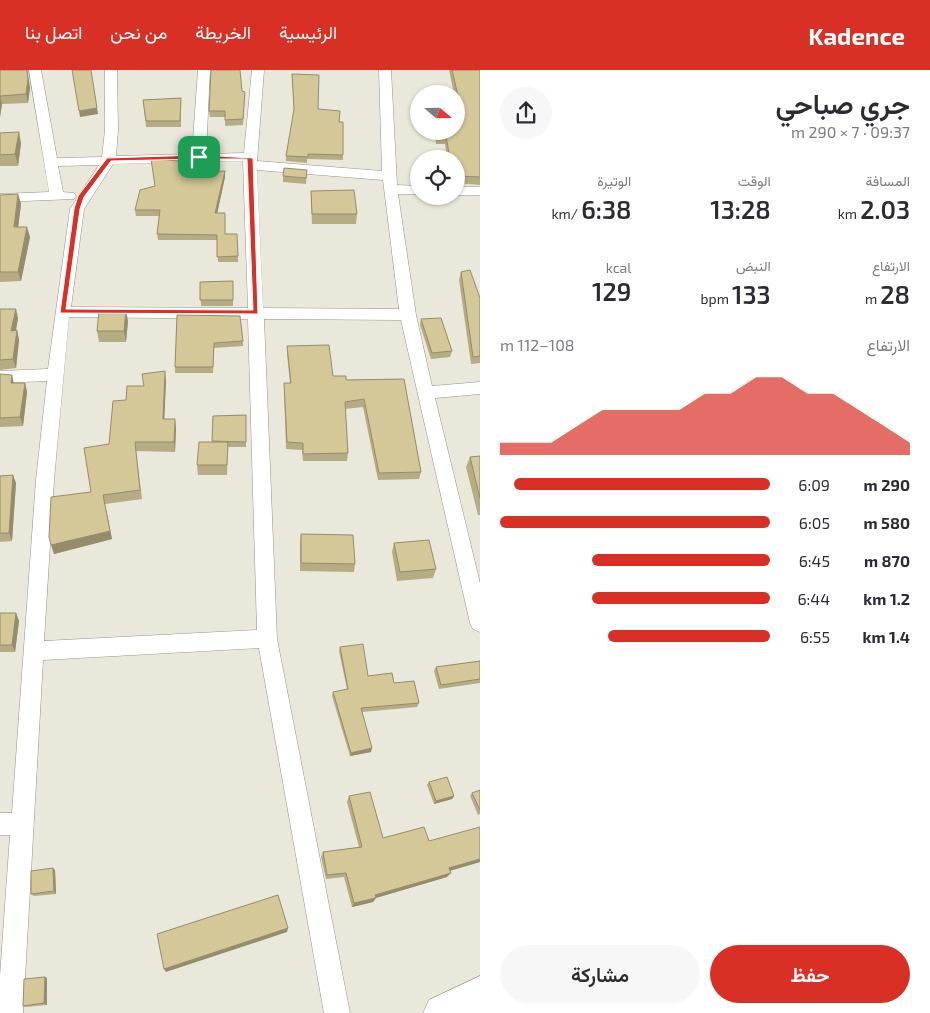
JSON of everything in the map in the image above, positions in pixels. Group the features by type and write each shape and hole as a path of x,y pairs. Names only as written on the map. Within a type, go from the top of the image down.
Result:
{"highway":[{"path":"442,1013 480,994"}],"street":[{"path":"35,70 57,196"},
{"path":"10,1013 24,824 45,480 62,312 75,218 81,196 109,159 111,70"},
{"path":"199,157 204,70"},
{"path":"258,70 250,161 267,639 337,1013"},
{"path":"385,70 390,182 408,315 425,393 477,597 480,623"},
{"path":"52,162 199,157 250,161 390,182 410,188"},
{"path":"465,191 480,191"},
{"path":"0,198 81,196"},
{"path":"62,312 256,312 408,315"},
{"path":"0,377 56,375"},
{"path":"425,393 480,388"},
{"path":"34,651 267,639"},
{"path":"0,824 24,824"}],"building":[{"path":"0,70 27,70 26,94 0,96"},
{"path":"72,70 91,70 97,108 79,111"},
{"path":"211,70 240,70 242,91 245,92 243,119 225,120 225,111 209,111"},
{"path":"452,70 480,70 480,177 465,176 465,150 448,150 447,140 465,140 465,85 456,85"},
{"path":"292,74 319,75 318,109 340,111 339,122 343,122 343,155 308,154 308,157 286,156 294,109"},
{"path":"181,98 180,121 146,121 143,100"},
{"path":"19,132 15,154 0,155 0,133"},
{"path":"151,159 179,161 179,164 184,164 184,172 225,171 215,213 225,213 225,234 237,234 238,256 217,257 217,235 157,234 160,210 135,210 140,190 155,186"},
{"path":"284,168 307,170 306,178 283,176"},
{"path":"354,190 357,214 312,214 311,191"},
{"path":"18,194 14,227 27,227 18,272 0,272 0,195"},
{"path":"470,270 480,298 480,356 473,357 461,272"},
{"path":"233,281 233,300 200,300 200,282"},
{"path":"0,309 16,309 11,331 17,330 13,359 0,360"},
{"path":"126,310 124,331 97,331 99,311"},
{"path":"177,315 240,316 243,341 214,343 213,367 175,367"},
{"path":"441,318 452,351 432,353 421,319"},
{"path":"329,345 333,376 346,376 346,380 404,379 421,472 379,473 364,399 345,402 348,453 303,454 303,443 287,442 284,383 291,383 287,346"},
{"path":"165,371 163,419 175,419 174,442 135,442 140,490 103,495 110,531 51,545 49,537 51,497 91,492 84,448 109,444 113,401 126,400 127,386 144,386 142,374"},
{"path":"0,374 12,375 11,383 25,383 20,417 0,418"},
{"path":"246,415 246,442 212,441 213,416"},
{"path":"199,442 228,442 227,465 197,465"},
{"path":"480,456 480,498 470,457"},
{"path":"13,475 9,533 0,533 0,476"},
{"path":"301,534 353,535 355,564 301,563"},
{"path":"429,540 436,569 400,572 394,543"},
{"path":"0,613 16,613 12,645 0,645"},
{"path":"363,644 368,676 392,673 394,683 414,681 419,703 361,708 372,748 351,753 333,692 348,689 340,647"},
{"path":"480,661 480,679 441,685 436,667"},
{"path":"447,777 454,796 436,801 429,782"},
{"path":"480,790 480,810 472,793"},
{"path":"370,792 383,838 424,827 429,841 480,827 480,859 449,868 451,873 375,895 376,898 354,903 346,873 327,875 323,852 362,847 349,796"},
{"path":"53,868 54,891 31,894 31,871"},
{"path":"278,895 288,928 164,969 157,934"},
{"path":"45,977 44,1003 23,1006 24,979"}],"route":[{"path":"199,157 250,158 256,312 62,312 77,209 81,196 100,174 109,159 199,157"}]}
